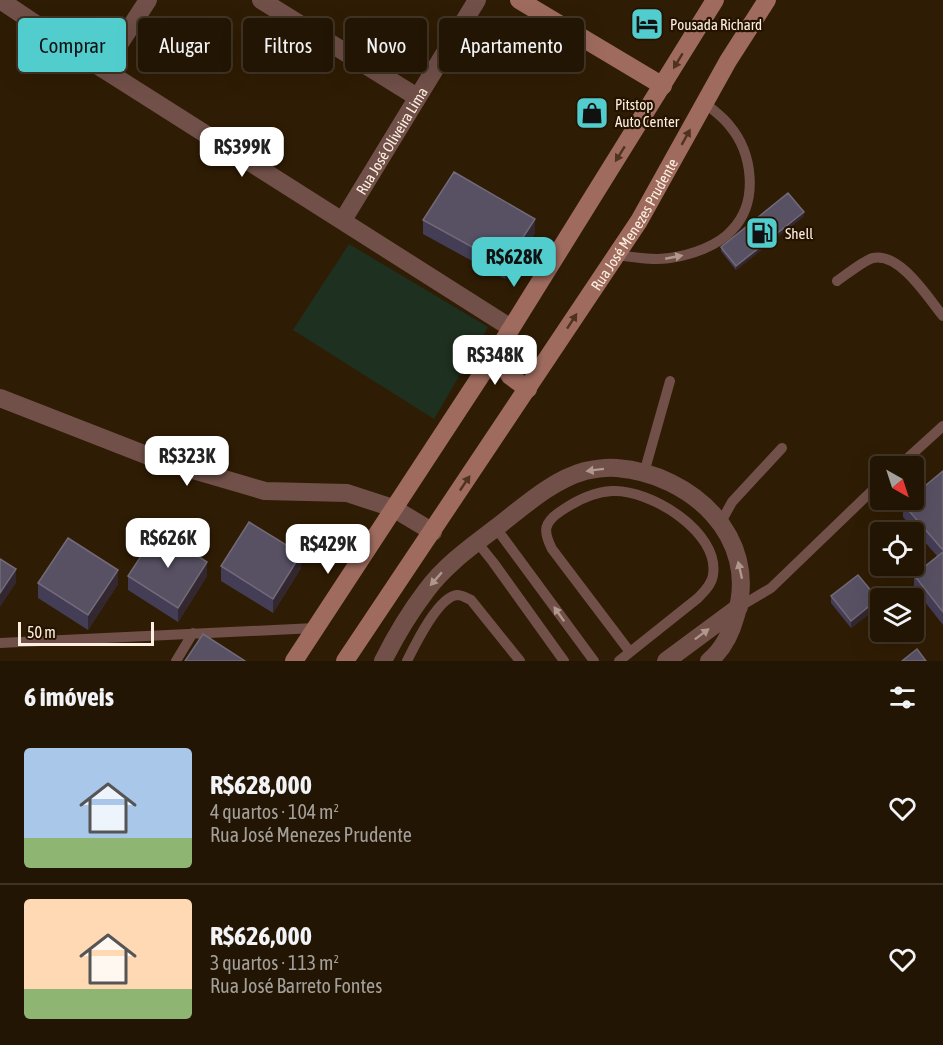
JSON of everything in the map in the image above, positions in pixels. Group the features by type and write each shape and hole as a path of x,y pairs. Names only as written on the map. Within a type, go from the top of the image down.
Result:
{"main road":[{"path":"519,0 663,86"},
{"path":"294,661 511,328 715,0"},
{"name":"Rua José Menezes Prudente","path":"345,661 639,221 728,61 767,0"},
{"path":"496,351 510,376 528,389"}],"street":[{"path":"0,0 27,18"},
{"path":"126,34 148,0"},
{"path":"261,0 417,97"},
{"name":"Rua José Oliveira Lima","path":"343,220 477,0"},
{"path":"108,72 511,328"},
{"path":"0,398 159,460 265,491 347,494 393,508 433,532"},
{"path":"383,661 426,590 477,542 557,484 585,471 615,468 644,473 677,485 721,522 732,541 743,578 739,607 726,642 709,661"},
{"path":"666,661 739,607"}],"lane":[{"path":"616,255 654,259 692,253 711,245 732,231 743,216 750,193 749,167 742,148 729,125 705,103"},
{"path":"837,280 872,258 889,258 901,267 943,316"},
{"path":"644,473 670,381"},
{"path":"910,456 943,426"},
{"path":"721,522 732,502 782,448"},
{"path":"619,661 698,598 707,589 713,576 712,559 706,542 680,516 636,496 615,491 596,493 582,498 555,515 546,526 545,536 552,549 630,652"},
{"path":"739,607 771,588 870,493"},
{"path":"496,528 594,661"},
{"path":"477,542 564,661"},
{"path":"406,661 438,609 449,598 456,595 471,600 520,661"},
{"path":"0,643 315,628"},
{"path":"176,661 193,633"}],"green space":[{"path":"349,244 488,327 434,419 293,330"}],"building":[{"path":"454,172 535,219 505,265 423,220"},
{"name":"Shell","path":"788,193 804,212 736,266 721,247"},
{"path":"943,471 943,550 924,528 924,522 919,522 908,510 924,510 924,487"},
{"path":"249,522 301,554 273,599 221,566"},
{"path":"158,530 207,562 178,608 128,576"},
{"path":"68,538 118,570 88,615 38,583"},
{"path":"943,552 943,612 915,576 924,576 924,567"},
{"path":"0,559 16,569 0,593"},
{"path":"858,575 870,589 870,606 851,621 831,596"},
{"path":"203,634 245,661 185,661"},
{"path":"917,649 926,661 902,661"}],"place":[{"name":"Pousada Richard","path":"647,24"},
{"name":"Pitstop Auto Center","path":"592,113"},
{"name":"Shell","path":"762,233"}]}
